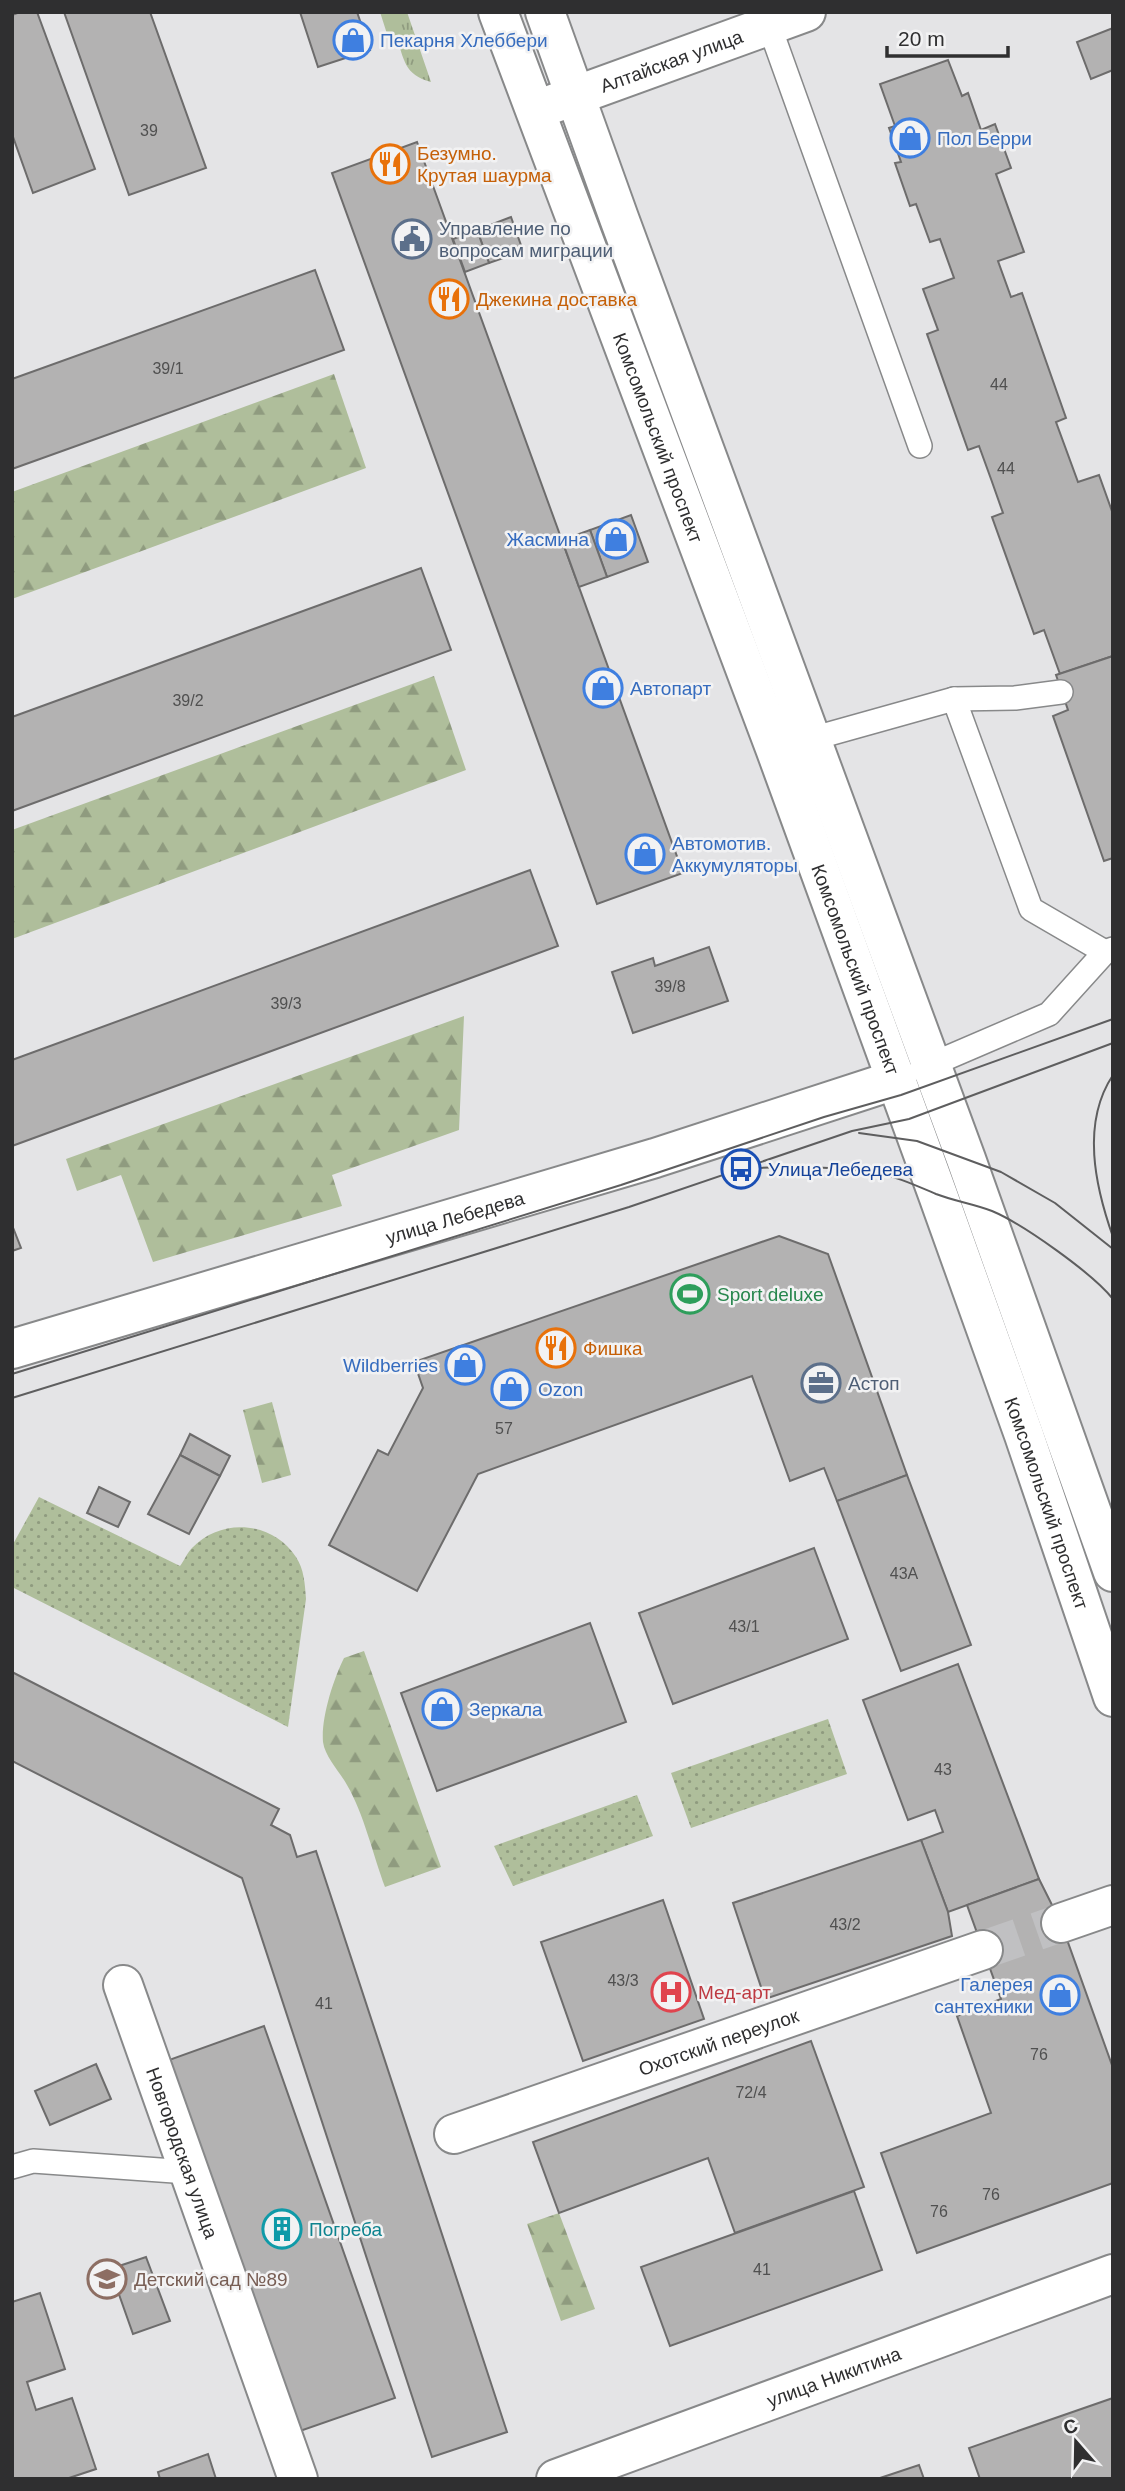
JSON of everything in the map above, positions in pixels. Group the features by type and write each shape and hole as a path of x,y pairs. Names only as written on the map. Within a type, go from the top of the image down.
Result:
{"main road":[{"name":"Комсомольский проспект","path":"498,12 775,748 1024,1434 1113,1697"},
{"name":"Комсомольский проспект","path":"545,12 931,1064 1113,1572"},
{"name":"Алтайская улица","path":"536,110 806,12"},
{"name":"улица Лебедева","path":"12,1349 655,1158 895,1080"},
{"path":"1061,1923 1113,1905"},
{"name":"Охотский переулок","path":"454,2134 983,1950"},
{"name":"Новгородская улица","path":"123,1985 298,2479"},
{"name":"улица Никитина","path":"556,2479 1113,2274"}],"lane":[{"path":"769,25 920,446"},
{"path":"811,739 954,699 1015,698 1062,692"},
{"path":"895,1080 1049,1014 1109,950 1031,909 954,699"},
{"path":"12,2167 33,2161 188,2172"}],"green space":[{"path":"380,12 407,12 431,82 415,75 406,65 396,35 388,37"},
{"path":"334,374 366,468 12,599 12,492"},
{"path":"434,676 466,770 12,939 12,830"},
{"path":"464,1016 459,1130 332,1175 342,1206 153,1262 121,1175 77,1191 66,1159"},
{"path":"272,1402 291,1475 262,1483 243,1410"},
{"path":"39,1497 180,1566 190,1550 204,1538 217,1531 232,1528 261,1530 286,1545 301,1567 306,1599 288,1727 12,1587 12,1546"},
{"path":"364,1651 441,1867 385,1887 358,1809 323,1742 326,1711 344,1658"},
{"path":"828,1719 847,1774 691,1828 671,1773"},
{"path":"637,1795 653,1836 513,1886 494,1846"},
{"path":"559,2213 595,2309 561,2321 527,2224"}],"building":[{"path":"37,12 95,169 33,193 12,134 12,15"},
{"path":"64,12 150,12 206,168 129,195"},
{"path":"300,12 357,12 370,50 318,67"},
{"path":"1113,28 1113,70 1091,79 1077,42"},
{"path":"948,60 962,96 968,93 981,130 995,124 1011,168 996,174 1024,252 998,261 1011,297 1022,293 1066,418 1056,422 1078,482 1099,475 1113,514 1113,656 1060,674 1044,630 1034,634 992,517 1003,513 991,479 979,446 968,450 927,334 938,330 923,289 954,278 940,239 930,242 916,204 910,206 895,163 901,162 889,128 895,126 880,84"},
{"path":"417,142 683,873 597,904 332,173"},
{"path":"511,217 523,251 489,263 477,230"},
{"path":"477,230 489,263 465,272 453,239"},
{"path":"315,270 344,350 12,469 12,379"},
{"path":"631,515 648,562 607,577 590,530"},
{"path":"590,530 607,577 579,587 562,540"},
{"path":"421,568 451,650 12,811 12,717"},
{"path":"1113,656 1113,858 1104,861 1053,716 1068,710 1056,675"},
{"path":"530,870 558,946 12,1146 12,1060"},
{"path":"709,947 728,1001 633,1033 612,972 653,958 655,966"},
{"path":"12,1225 21,1248 12,1251"},
{"path":"779,1236 828,1254 907,1475 837,1501 824,1468 790,1481 752,1376 478,1474 417,1591 329,1545 378,1450 388,1455 423,1388 414,1362"},
{"path":"190,1434 230,1456 220,1476 180,1455"},
{"path":"180,1455 220,1476 189,1534 148,1514"},
{"path":"907,1475 971,1645 901,1671 837,1501"},
{"path":"99,1487 130,1502 118,1527 87,1513"},
{"path":"814,1548 848,1639 673,1704 639,1613"},
{"path":"590,1623 626,1722 437,1791 401,1693"},
{"path":"958,1664 1039,1879 948,1912 921,1840 943,1832 935,1810 908,1820 863,1700"},
{"path":"12,1672 279,1809 271,1825 290,1835 297,1857 316,1851 507,2432 432,2457 242,1878 12,1761"},
{"path":"921,1840 948,1912 952,1936 765,1999 733,1903"},
{"path":"1039,1879 1061,1923 1113,2068 1113,2183 917,2253 881,2153 991,2113 957,2016 1001,1999 967,1905"},
{"path":"663,1900 704,2019 583,2061 541,1942"},
{"name":"Погреба","path":"264,2026 395,2398 300,2431 169,2060"},
{"path":"811,2041 864,2187 735,2233 708,2158 559,2213 533,2142"},
{"path":"96,2064 111,2099 50,2125 35,2091"},
{"path":"854,2191 882,2270 670,2346 641,2267"},
{"path":"146,2257 170,2321 133,2334 110,2269"},
{"path":"40,2293 65,2369 27,2382 36,2410 72,2398 96,2469 66,2479 13,2479 12,2302"},
{"path":"1113,2398 1113,2479 980,2479 969,2448"},
{"path":"208,2454 216,2479 160,2479 158,2472"},
{"path":"919,2465 924,2479 877,2479"}],"tunnel":[{"path":"983,1950 1061,1923"}],"tram line":[{"path":"12,1374 901,1095 1113,1019"},
{"path":"12,1398 629,1207 852,1131 909,1119 1113,1043"},
{"path":"1113,1075 1103,1094 1094,1134 1097,1176 1113,1237"},
{"path":"859,1133 917,1141 1001,1172 1055,1203 1113,1249"},
{"path":"759,1168 815,1167 879,1173 992,1211 1056,1250 1090,1276 1113,1299"}],"place":[{"name":"Пекарня Хлеббери","path":"353,40"},
{"name":"Пол Берри","path":"910,138"},
{"name":"Безумно. Крутая шаурма","path":"390,164"},
{"name":"Управление по вопросам миграции","path":"412,239"},
{"name":"Джекина доставка","path":"449,299"},
{"name":"Жасмина","path":"616,539"},
{"name":"Автопарт","path":"603,688"},
{"name":"Автомотив. Аккумуляторы","path":"645,854"},
{"name":"Улица Лебедева","path":"741,1169"},
{"name":"Sport deluxe","path":"690,1294"},
{"name":"Фишка","path":"556,1348"},
{"name":"Wildberries","path":"465,1365"},
{"name":"Астоп","path":"821,1383"},
{"name":"Ozon","path":"511,1389"},
{"name":"Зеркала","path":"442,1709"},
{"name":"Мед-арт","path":"671,1992"},
{"name":"Галерея сантехники","path":"1060,1995"},
{"name":"Погреба","path":"282,2229"},
{"name":"Детский сад №89","path":"107,2279"}]}
